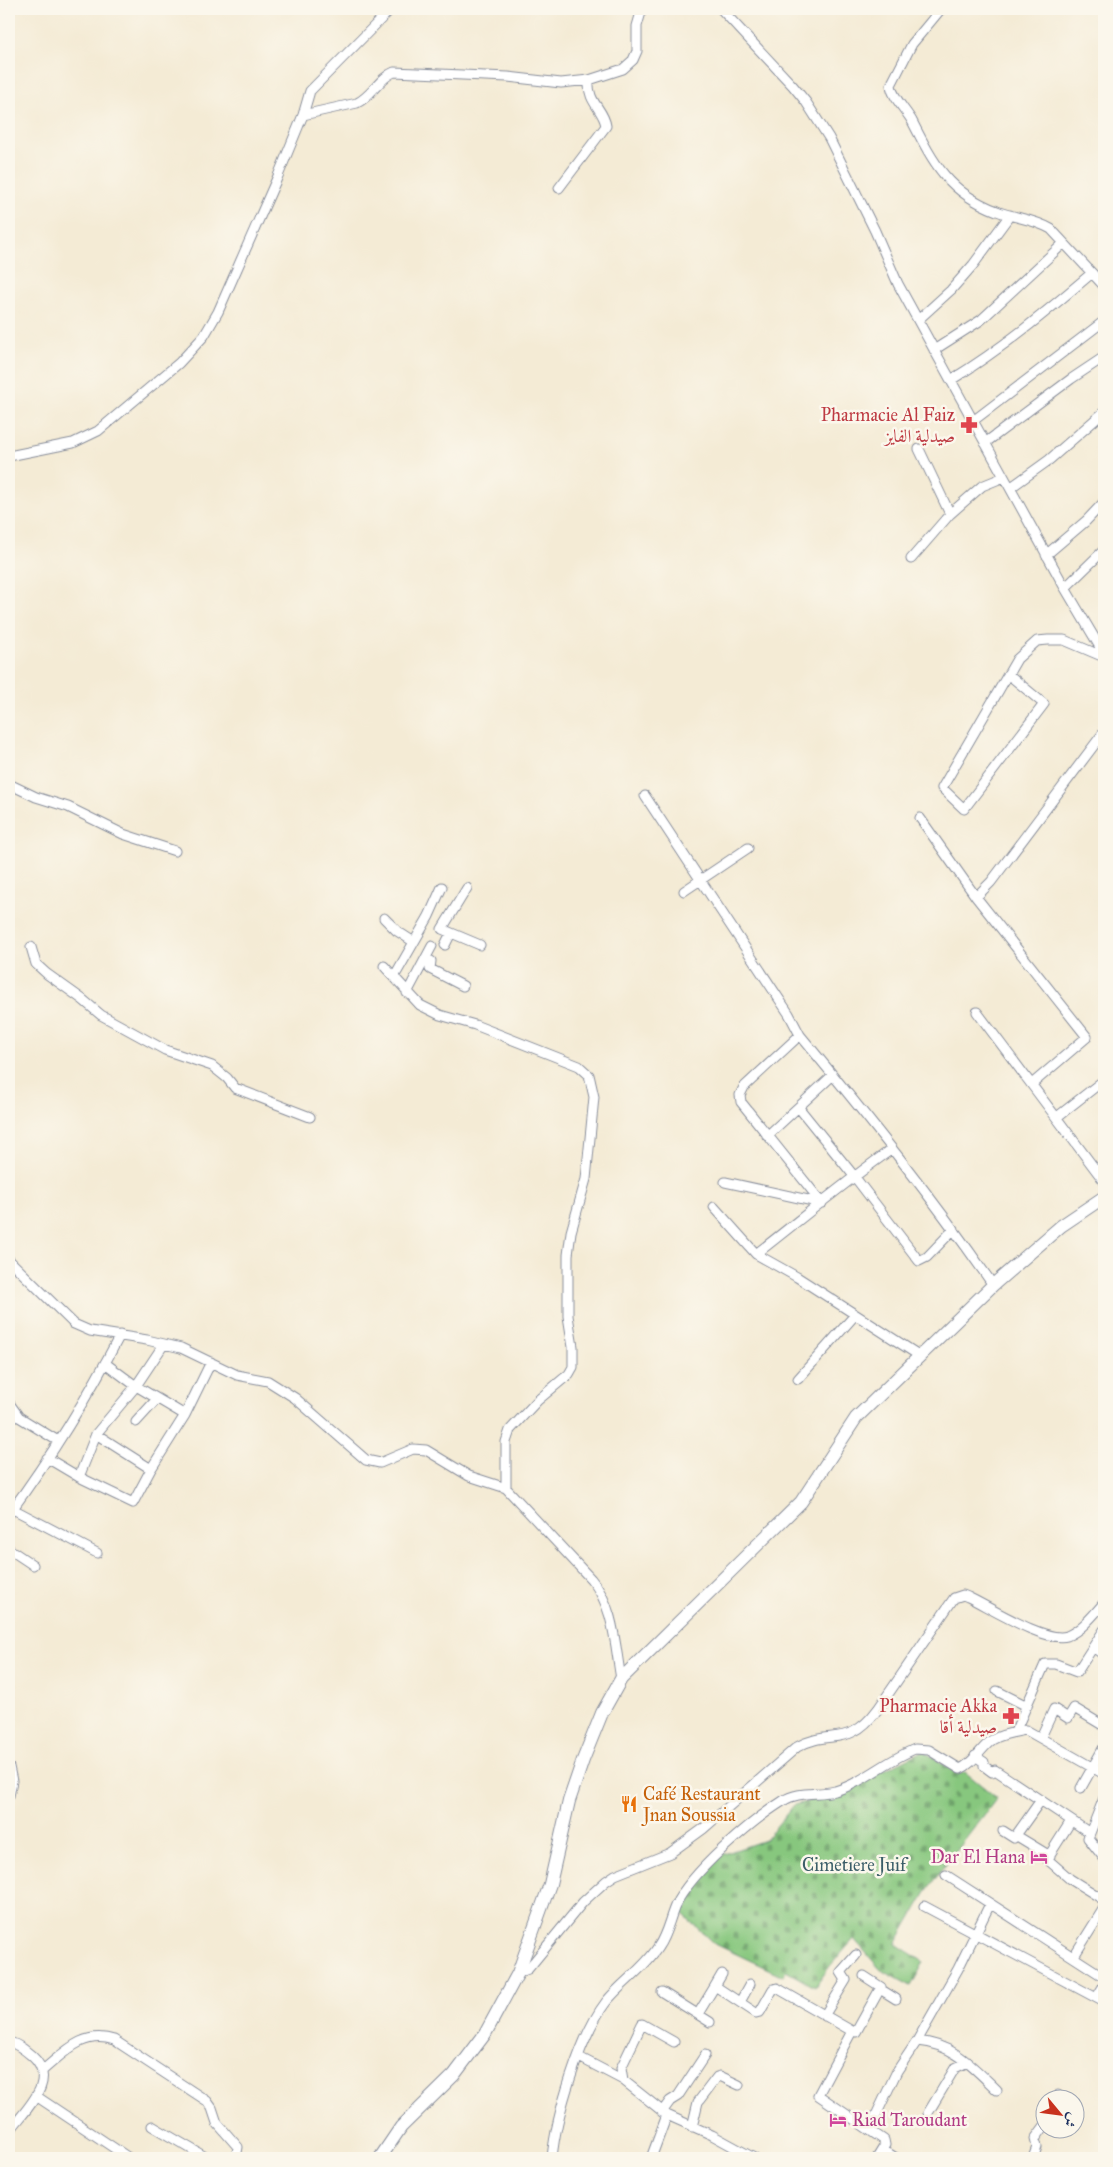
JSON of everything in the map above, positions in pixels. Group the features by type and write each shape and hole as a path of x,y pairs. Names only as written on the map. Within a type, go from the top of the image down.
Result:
{"main road":[{"path":"380,2158 401,2127 454,2075 485,2034 518,1973 550,1884 570,1801 583,1760 602,1713 621,1679 801,1502 851,1424 993,1285 1062,1226 1104,1197"}],"street":[{"path":"9,456 73,443 98,431 179,363 204,336 218,312 303,115 307,98 314,86 391,9"},
{"path":"303,115 357,103 363,100 387,76 394,72 508,77 561,83 589,80 623,69 633,60 637,51 637,26 642,9"},
{"path":"721,9 793,86 817,118 848,175 898,284 1046,555 1104,656"},
{"path":"942,9 905,54 893,78 891,87 941,172 954,186 974,200 1010,215 1048,227 1104,286"},
{"path":"559,188 606,126 605,121 593,102 589,80"},
{"path":"918,320 951,290 973,265 1010,215"},
{"path":"934,350 980,320 1064,243"},
{"path":"950,380 988,357 1024,331 1092,273"},
{"path":"973,421 1104,321"},
{"path":"985,443 1070,379 1104,357"},
{"path":"1010,488 1048,460 1104,412"},
{"path":"919,449 950,514"},
{"path":"911,559 950,514 982,486 1004,477"},
{"path":"1046,555 1086,521 1104,502"},
{"path":"1065,588 1104,550"},
{"path":"1008,674 1044,704 964,809 942,788 1008,674 1017,659 1037,642 1048,640 1064,640 1104,656"},
{"path":"976,897 990,882 1104,732"},
{"path":"9,784 36,797 68,807 123,834 175,852"},
{"path":"645,796 789,1014 800,1035 892,1149 993,1285"},
{"path":"920,818 976,897 1087,1037 1032,1084"},
{"path":"684,891 748,848"},
{"path":"394,977 429,916 442,887"},
{"path":"467,888 442,929 480,945"},
{"path":"384,918 397,931 414,942"},
{"path":"445,945 451,933"},
{"path":"407,993 432,946"},
{"path":"31,947 36,964 47,974 82,998 101,1015 165,1050 212,1066 227,1078 235,1088 310,1117"},
{"path":"426,959 431,961 430,969 463,986"},
{"path":"384,966 420,1005 440,1015 475,1025 579,1066 589,1075 592,1082 594,1097 589,1159 568,1255 568,1316 573,1347 573,1368 564,1380 538,1400 510,1430 506,1442 506,1488"},
{"path":"976,1012 1104,1181"},
{"path":"800,1035 744,1087 740,1095 741,1102 822,1203"},
{"path":"767,1136 833,1075"},
{"path":"1057,1117 1104,1080"},
{"path":"799,1108 919,1261 927,1257 954,1230"},
{"path":"756,1254 854,1176 892,1149"},
{"path":"725,1182 822,1203"},
{"path":"714,1207 756,1254 797,1277 920,1356"},
{"path":"9,1260 74,1324 90,1331 120,1335 182,1348 237,1375 255,1377 280,1387 366,1460 380,1463 413,1449 426,1450 469,1476 506,1488 591,1578 602,1594 608,1609 621,1679"},
{"path":"798,1379 854,1315"},
{"path":"97,1553 11,1512 58,1441 120,1335"},
{"path":"79,1477 96,1434 136,1386 164,1344"},
{"path":"47,1458 79,1477 133,1503 151,1469 186,1415 211,1362"},
{"path":"105,1363 136,1386 186,1415"},
{"path":"136,1422 157,1399"},
{"path":"9,1403 19,1417 58,1441"},
{"path":"96,1434 151,1469"},
{"path":"9,1549 32,1565"},
{"path":"518,1973 528,1968 583,1902 606,1881 615,1875 670,1854 703,1829 797,1747 810,1741 851,1734 865,1724 954,1598 963,1595 1012,1619 1056,1637 1075,1632 1104,1602"},
{"path":"1015,1732 1045,1664 1056,1664 1077,1672 1104,1630"},
{"path":"1093,1647 1104,1655"},
{"path":"997,1692 1027,1706"},
{"path":"1041,1736 1054,1709 1068,1718 1074,1708 1104,1726"},
{"path":"552,2158 554,2138 566,2092 598,2015 607,2001 643,1967 662,1941 675,1906 686,1888 726,1847 764,1814 786,1799 836,1791 915,1749 929,1750 960,1769 967,1766 996,1737 1026,1730 1041,1736 1104,1774"},
{"path":"1081,1788 1104,1747"},
{"path":"975,1756 984,1762 984,1766 992,1772 995,1770 1090,1833"},
{"path":"9,1767 12,1781 9,1796"},
{"path":"1104,1798 1088,1838 1104,1858"},
{"path":"1017,1836 1040,1800"},
{"path":"1071,1821 1047,1859 1070,1879 1104,1900"},
{"path":"1003,1831 1014,1838 1017,1836 1050,1856"},
{"path":"946,1875 1104,1977"},
{"path":"869,2130 897,2071 917,2042 958,1969 990,1904"},
{"path":"924,1906 1100,2000 1104,1985"},
{"path":"1074,1956 1104,1908"},
{"path":"824,2016 846,1980 841,1972 856,1955"},
{"path":"698,2014 722,1974"},
{"path":"864,1976 896,1999"},
{"path":"740,2002 750,1984"},
{"path":"715,1986 758,2014 775,1988 856,2032 880,1989"},
{"path":"662,1992 710,2022"},
{"path":"622,2080 621,2068 642,2024 674,2042"},
{"path":"852,2031 818,2095 884,2140 885,2145 877,2158"},
{"path":"43,2070 84,2039 101,2036 114,2040 207,2100 219,2126 238,2147 236,2158"},
{"path":"9,2042 15,2043 38,2061 43,2070 44,2082 9,2132"},
{"path":"917,2042 934,2043 968,2062 997,2090"},
{"path":"651,2158 664,2113 670,2101 678,2096 705,2055"},
{"path":"579,2057 622,2080 664,2113 712,2135 754,2158"},
{"path":"928,2113 955,2068 968,2062"},
{"path":"692,2127 698,2102 716,2077 720,2076 739,2085"},
{"path":"36,2096 129,2158"},
{"path":"152,2126 207,2158"},
{"path":"1033,2158 1037,2147 1036,2137"},
{"path":"883,2150 896,2158"}],"green space":[{"name":"Cimetiere Juif","path":"923,1751 959,1774 965,1772 997,1798 929,1887 896,1944 924,1962 911,1986 880,1969 854,1939 830,1966 815,1987 786,1971 783,1976 713,1943 681,1912 684,1907 680,1903 721,1855 765,1840 794,1805 835,1794"}],"place":[{"name":"Pharmacie Al Faiz صيدلية الفايز","path":"969,425"},
{"name":"Pharmacie Akka صيدلية أقا","path":"1011,1716"},
{"name":"Café Restaurant Jnan Soussia","path":"629,1804"},
{"name":"Dar El Hana","path":"1039,1857"},
{"name":"Riad Taroudant","path":"838,2120"}]}
